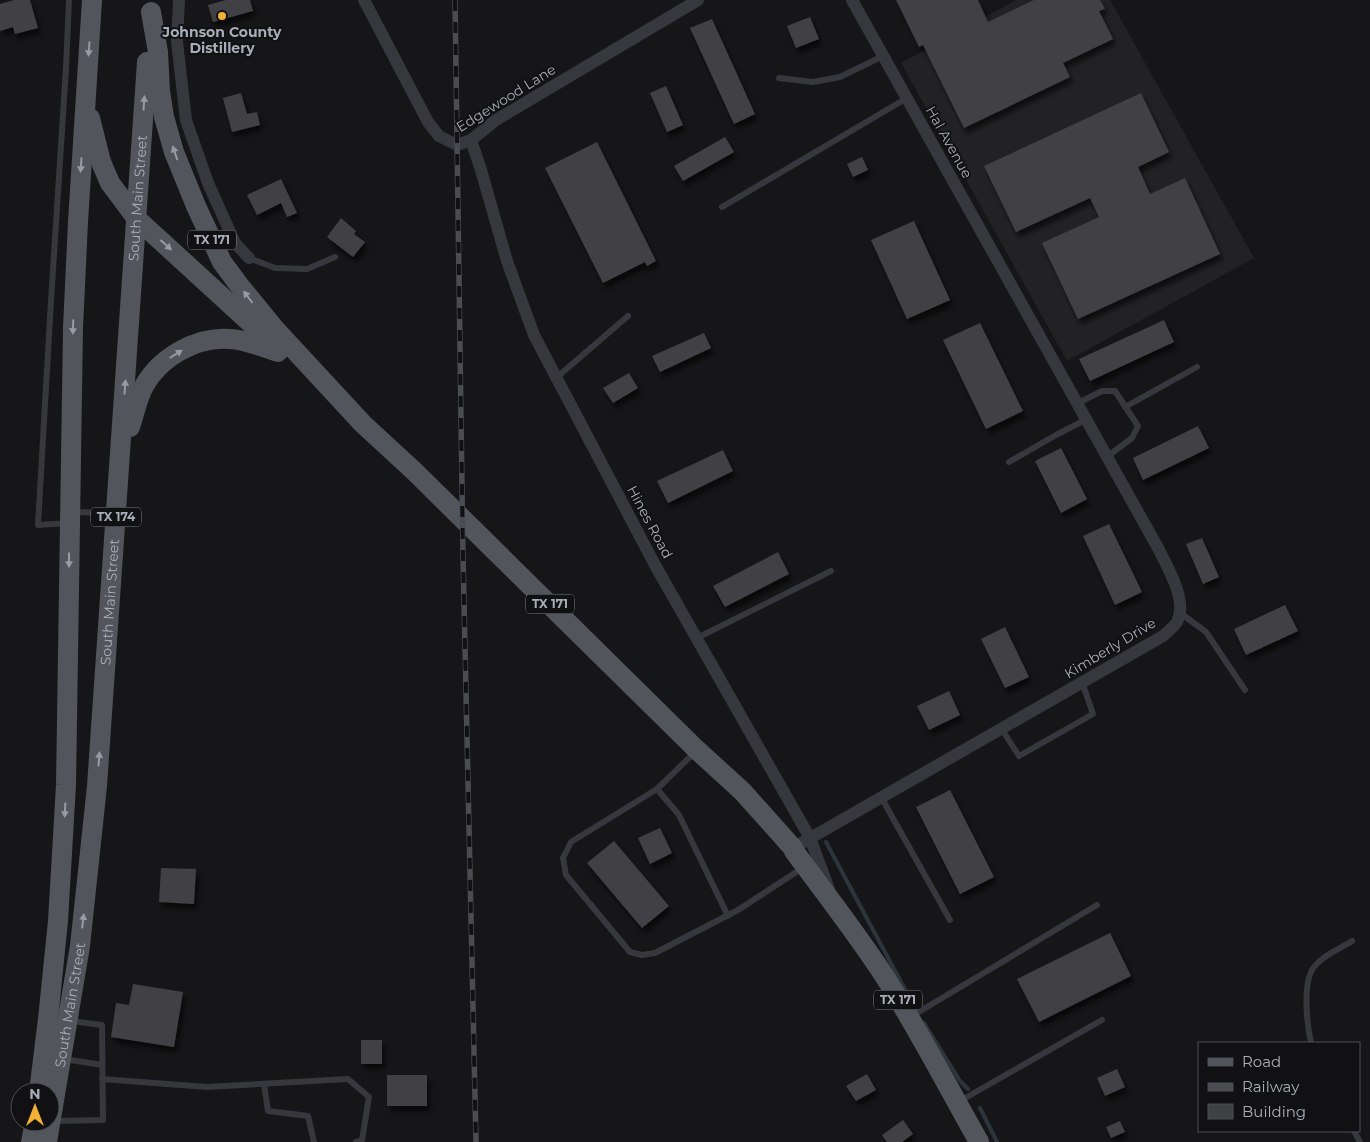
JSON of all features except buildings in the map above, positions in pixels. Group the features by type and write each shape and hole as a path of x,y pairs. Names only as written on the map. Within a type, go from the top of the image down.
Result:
{"main road":[{"name":"South Main Street","path":"56,1082 62,1059 58,1020 58,921 66,785 73,318 92,0"},
{"name":"South Main Street","path":"41,1082 80,946 97,786 151,6"},
{"name":"TX 171","path":"151,6 158,52 158,80 174,152 222,262 274,329 363,424 414,471 742,792 794,851 811,863 835,905 884,977 909,1018 979,1142"},
{"name":"TX 171","path":"86,99 101,162 110,183 137,218 330,398 363,424"},
{"path":"120,454 142,391 154,371 188,346 212,339 243,341 285,354"}],"street":[{"path":"179,0 177,42 186,120 208,183 235,243 249,258"},
{"name":"Edgewood Lane","path":"364,0 428,122 439,136 456,145 471,140 496,120 698,0"},
{"name":"Hal Avenue","path":"852,0 1078,403"},
{"name":"Hines Road","path":"471,140 482,170 506,261 534,335 655,565 810,838 811,863"},
{"path":"1078,403 1158,548 1175,583 1181,607 1179,612"},
{"name":"Kimberly Drive","path":"793,848 1163,636 1177,622 1179,612"}],"lane":[{"path":"68,0 66,68 38,525 69,517 116,513"},
{"path":"780,78 813,82 840,77 884,56"},
{"path":"722,207 907,98"},
{"path":"249,258 275,268 307,269 334,257"},
{"path":"556,378 628,316"},
{"path":"1125,406 1196,367"},
{"path":"1078,403 1102,390 1115,391 1138,426 1132,438 1108,456"},
{"path":"1009,462 1087,419"},
{"path":"697,638 830,571"},
{"path":"1179,612 1206,632 1245,690"},
{"path":"1001,728 1020,756 1028,752 1093,714 1082,682"},
{"path":"697,750 657,789 571,842 563,858 566,875 630,952 642,955 655,953 728,916 811,863"},
{"path":"657,789 679,815 728,916"},
{"path":"881,798 950,920"},
{"path":"909,1018 1097,905"},
{"path":"1311,1042 1308,1022 1309,976 1313,968 1323,958 1352,941"},
{"path":"58,1020 102,1025 102,1120 60,1121"},
{"path":"957,1103 1102,1020"},
{"path":"62,1059 102,1065"},
{"path":"102,1080 207,1087 348,1079 369,1097 362,1140 356,1142"},
{"path":"264,1084 268,1111 308,1116 314,1142"}],"shaded area":[{"path":"1016,0 1110,0 1254,258 1067,361 901,63"}],"waterway":[{"path":"826,842 908,995"},
{"path":"924,1023 960,1081 968,1089"},
{"path":"980,1108 997,1142"}],"railway":[{"path":"455,0 463,557 476,1142"}],"place":[{"name":"Johnson County Distillery","path":"222,16"}]}
